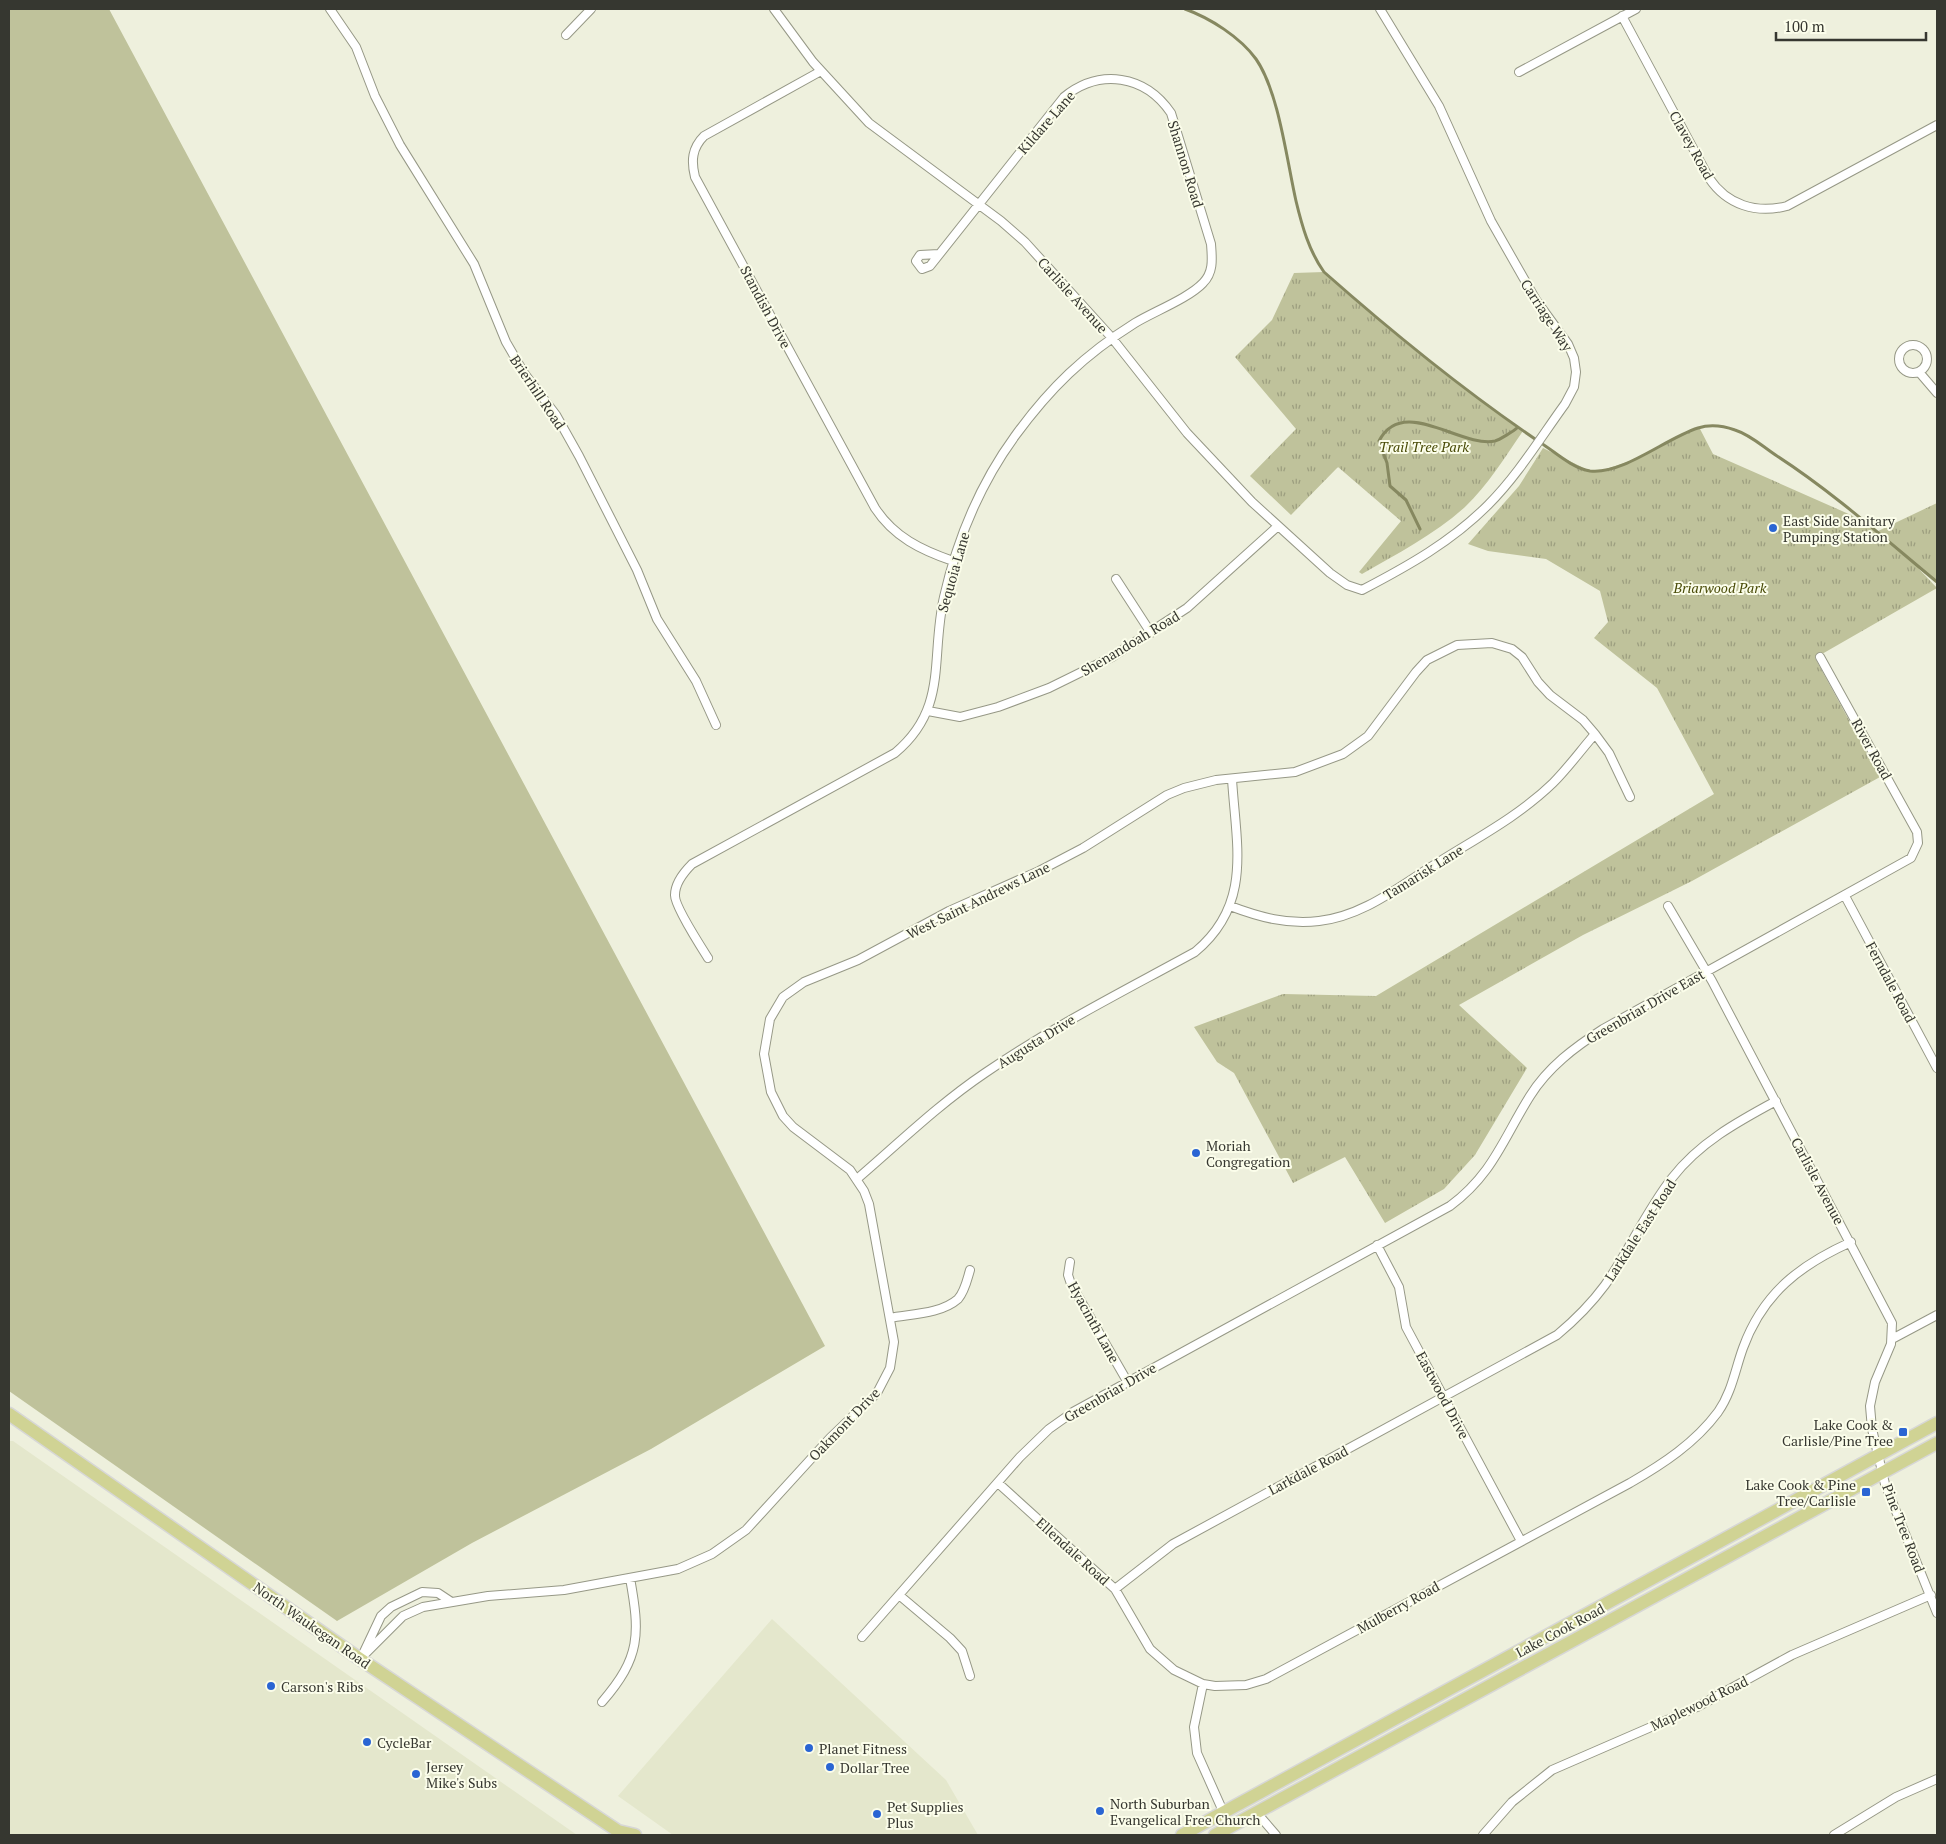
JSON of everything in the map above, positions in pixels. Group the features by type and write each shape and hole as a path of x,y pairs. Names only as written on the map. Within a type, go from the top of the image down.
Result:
{"main road":[{"name":"North Waukegan Road","path":"9,1414 360,1659 619,1833 635,1835"},
{"name":"Lake Cook Road","path":"1182,1835 1937,1424"},
{"name":"Lake Cook Road","path":"1215,1835 1937,1443"}],"street":[{"name":"Brierhill Road","path":"330,9 356,47 375,96 400,145 474,264 515,358 556,415 579,456 637,570 657,619 696,682 716,724"},
{"path":"566,35 591,9"},
{"name":"Carlisle Avenue","path":"774,9 794,39 821,72 869,123 978,204 1025,242 1112,338 1187,433 1252,502 1330,573 1346,585 1362,590"},
{"name":"Carriage Way","path":"1362,590 1424,557 1460,531 1490,504 1551,424 1574,387 1576,372 1574,358 1568,344 1536,300 1491,221 1439,106 1380,9"},
{"path":"1519,72 1636,9"},
{"name":"Clavey Road","path":"1622,16 1709,178 1716,188 1738,204 1759,210 1787,206 1937,125"},
{"name":"Standish Drive","path":"821,72 704,136 694,149 692,165 695,176 874,508 888,526 914,546 954,561"},
{"name":"Kildare Lane","path":"939,254 1064,96 1077,86 1094,80 1112,78 1134,83"},
{"name":"Shannon Road","path":"1134,83 1147,88 1161,99 1171,113 1208,234"},
{"name":"Sequoia Lane","path":"708,958 676,901 675,895 680,879 692,864 896,753 919,730 933,698 939,625 954,561 971,513 991,473 1042,399 1076,364 1112,338 1203,284 1213,262 1208,234"},
{"path":"1919,372 1937,393"},
{"name":"Shenandoah Road","path":"928,711 960,716 998,707 1079,674 1151,634 1187,608 1278,526"},
{"path":"1116,580 1151,634"},
{"name":"West Saint Andrews Lane","path":"767,1031 770,1019 783,998 804,982 858,960 949,911 1038,871 1083,848 1176,792 1202,782 1295,772 1343,754 1368,736 1427,660 1457,645 1473,642 1492,643 1512,649 1522,657 1538,682 1550,695 1583,720 1595,734 1609,753 1630,798"},
{"name":"River Road","path":"1820,657 1906,810 1917,832 1918,843"},
{"name":"Tamarisk Lane","path":"1230,906 1262,918 1288,922 1330,920 1365,908 1486,834 1522,808 1552,783 1595,734"},
{"path":"1230,906 1238,864 1232,779"},
{"name":"Greenbriar Drive East","path":"1418,1224 1462,1197 1487,1172 1531,1095 1551,1069 1576,1046 1706,971 1904,864 1911,858 1918,843"},
{"name":"Ferndale Road","path":"1845,896 1937,1068"},
{"name":"Augusta Drive","path":"857,1180 942,1105 984,1073 1053,1029 1195,952 1217,931 1230,906"},
{"name":"Carlisle Avenue","path":"1668,906 1706,971 1886,1307 1892,1323 1892,1339 1875,1382 1870,1406 1872,1429 1884,1472"},
{"name":"Oakmont Drive","path":"360,1659 403,1616 423,1607 450,1601 564,1590 690,1565 731,1542 746,1530 830,1438 877,1393 890,1368 894,1354 890,1318 869,1204 850,1170 793,1126 780,1111 771,1092 767,1074 764,1054 767,1031"},
{"name":"Larkdale East Road","path":"1508,1362 1557,1335 1590,1304 1605,1285 1655,1201 1673,1176 1698,1151 1722,1131 1776,1101"},
{"name":"Greenbriar Drive","path":"862,1637 1020,1458 1049,1429 1073,1412 1127,1381 1418,1224"},
{"name":"Mulberry Road","path":"1203,1684 1228,1687 1246,1685 1266,1679 1652,1470 1700,1433 1719,1411 1729,1392 1752,1328 1765,1306 1782,1286 1800,1269 1820,1256 1851,1242"},
{"name":"Eastwood Drive","path":"1377,1245 1398,1287 1406,1327 1521,1540"},
{"name":"Hyacinth Lane","path":"1070,1262 1068,1275 1072,1284 1127,1381"},
{"path":"890,1318 932,1311 957,1299 964,1290 970,1270"},
{"path":"1892,1339 1937,1315"},
{"name":"Larkdale Road","path":"1115,1589 1172,1544 1508,1362"},
{"name":"Pine Tree Road","path":"1884,1472 1885,1484 1937,1613"},
{"name":"Ellendale Road","path":"998,1483 1115,1589 1150,1649 1174,1670 1203,1684"},
{"path":"602,1702 625,1672 632,1657 636,1639 635,1610 630,1578"},
{"name":"Oakmont Drive","path":"360,1659 382,1616 390,1608 422,1592 438,1593 450,1601"},
{"path":"899,1595 950,1638 962,1651 970,1676"},
{"name":"Maplewood Road","path":"1483,1835 1512,1802 1552,1770 1697,1707 1792,1654 1931,1595"},
{"path":"1203,1684 1194,1727 1197,1753 1230,1827"},
{"path":"1834,1835 1896,1797 1937,1779"},
{"path":"1257,1812 1276,1835"}],"shaded area":[{"path":"9,1441 13,1441 577,1835 9,1835"},
{"path":"772,1619 946,1780 978,1835 673,1835 618,1796"}],"green space":[{"path":"9,9 109,9 825,1346 651,1449 472,1543 337,1621 9,1391"},
{"name":"Trail Tree Park","path":"1324,272 1408,345 1523,431 1489,480 1465,507 1428,535 1362,574 1359,572 1401,521 1338,467 1291,515 1250,476 1296,429 1235,357 1272,320 1294,273"},
{"name":"Briarwood Park","path":"1699,427 1713,454 1851,515 1876,532 1937,503 1937,583 1917,567 1937,588 1815,658 1880,777 1692,881 1583,935 1459,1005 1527,1068 1475,1155 1444,1189 1385,1223 1345,1157 1293,1183 1234,1073 1217,1062 1194,1027 1283,994 1376,996 1714,794 1657,688 1594,638 1608,622 1600,591 1546,559 1488,551 1468,544 1519,486 1543,448 1590,471 1606,469 1639,458 1675,437"}],"waterway":[{"path":"1185,9 1214,23 1242,43 1256,59 1264,73 1276,108 1304,229 1314,256 1324,272 1376,317 1457,382 1564,459 1577,467 1590,471 1603,471 1630,462 1672,439 1698,428 1712,426 1741,432 1819,485 1937,582"},
{"path":"1420,529 1406,500 1390,486 1387,463 1379,441 1389,428 1402,423 1417,423 1481,441 1495,441 1518,427"}],"place":[{"name":"East Side Sanitary Pumping Station","path":"1773,528"},
{"name":"Moriah Congregation","path":"1196,1153"},
{"name":"Lake Cook & Carlisle/Pine Tree","path":"1903,1432"},
{"name":"Lake Cook & Pine Tree/Carlisle","path":"1866,1492"},
{"name":"Carson's Ribs","path":"271,1686"},
{"name":"CycleBar","path":"367,1742"},
{"name":"Planet Fitness","path":"809,1748"},
{"name":"Dollar Tree","path":"830,1767"},
{"name":"Jersey Mike's Subs","path":"416,1774"},
{"name":"North Suburban Evangelical Free Church","path":"1100,1811"},
{"name":"Pet Supplies Plus","path":"877,1814"}]}
